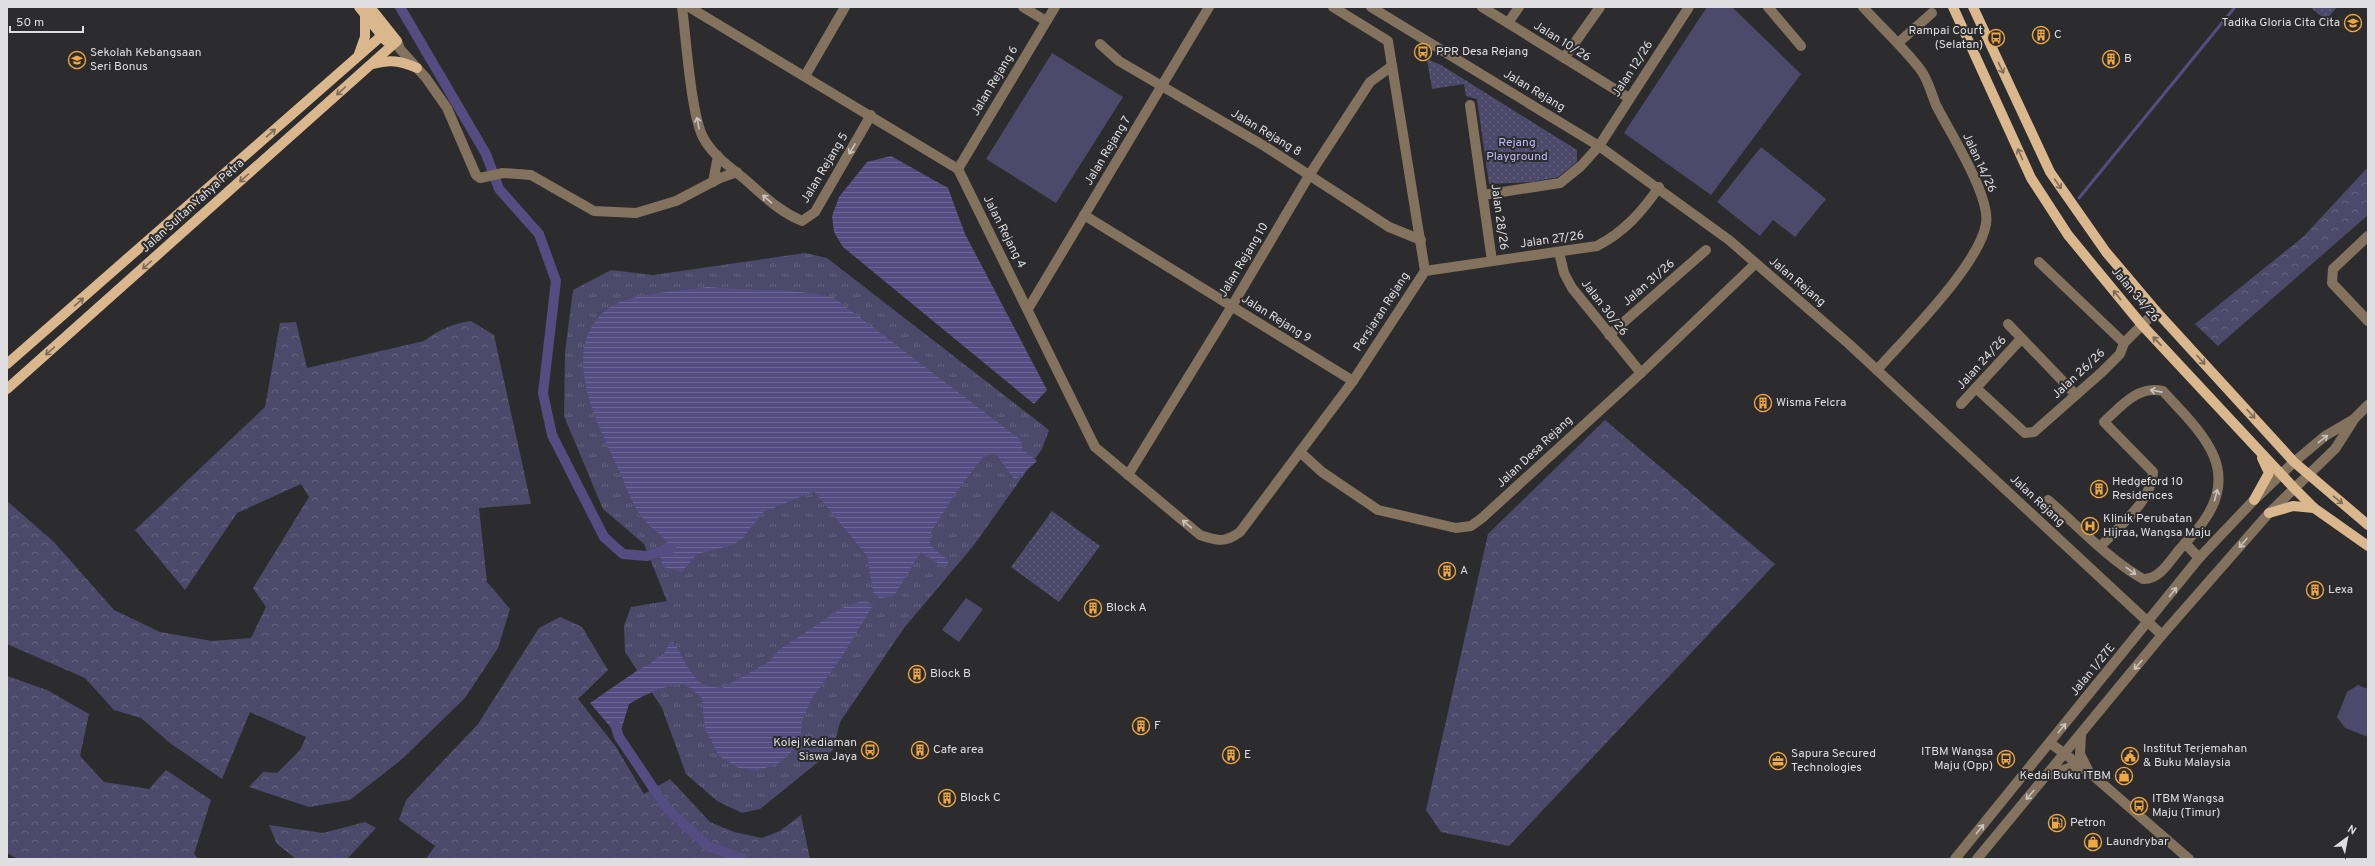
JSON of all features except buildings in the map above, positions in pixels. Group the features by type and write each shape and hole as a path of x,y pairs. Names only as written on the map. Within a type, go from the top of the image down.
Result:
{"main road":[{"name":"Jalan 34/26","path":"1953,7 2031,178 2068,235 2142,325 2294,488 2314,508 2368,546"},
{"name":"Jalan 34/26","path":"1973,7 2050,172 2106,252 2156,311 2294,462 2308,476 2368,525"},
{"path":"364,10 396,46"},
{"path":"359,56 365,37 364,10"},
{"name":"Jalan Sultan Yahya Petra","path":"7,364 384,34"},
{"name":"Jalan Sultan Yahya Petra","path":"7,389 370,65 396,46"},
{"path":"370,65 384,60 401,61 417,68"},
{"path":"2254,500 2269,473 2257,448"},
{"path":"2269,514 2293,506 2314,508"}],"street":[{"name":"Jalan Rejang 5","path":"682,7 700,131 718,156 783,212 802,221 815,212 871,115"},
{"path":"689,7 871,115 958,169"},
{"path":"805,76 845,7"},
{"path":"1023,7 1046,21"},
{"name":"Jalan Rejang 6","path":"958,169 1055,7"},
{"name":"Jalan Rejang 7","path":"1028,309 1209,7"},
{"name":"Persiaran Rejang","path":"1220,542 1231,539 1240,532 1352,381 1425,271 1388,41 1333,7"},
{"name":"Jalan Rejang","path":"1372,7 1599,146 1659,187 1729,240 1877,370 2162,635"},
{"name":"Jalan 10/26","path":"1482,7 1629,98"},
{"path":"1508,23 1519,7"},
{"path":"1564,58 1600,7"},
{"name":"Jalan 12/26","path":"1483,195 1560,183 1581,166 1599,146 1689,7"},
{"path":"1768,7 1802,46"},
{"name":"Jalan 14/26","path":"1863,7 1898,43 1922,71 1935,103 1974,177 1986,213 1986,224 1974,252 1955,280 1877,370"},
{"path":"1898,43 1932,13"},
{"name":"Jalan Rejang 8","path":"1100,44 1119,61 1310,174 1389,227 1421,240"},
{"path":"396,46 417,68 447,108 478,177 485,178 503,172 531,175 594,211 636,213 676,201 712,182 737,172"},
{"name":"Jalan Rejang 10","path":"1137,461 1232,306 1310,174 1370,82 1392,66"},
{"name":"Jalan 28/26","path":"1470,105 1492,261"},
{"path":"712,182 718,156"},
{"name":"Jalan Rejang 4","path":"958,169 1091,440 1100,452 1200,535 1220,542"},
{"name":"Jalan 27/26","path":"1425,271 1597,246 1606,241 1638,216 1659,187"},
{"name":"Jalan Rejang 9","path":"1084,215 1352,381"},
{"path":"2368,236 2334,269 2332,282 2368,321"},
{"name":"Jalan 31/26","path":"1609,335 1706,250"},
{"name":"Jalan 30/26","path":"1559,252 1564,273 1572,288 1641,373"},
{"path":"2039,262 2124,343"},
{"name":"Jalan Desa Rejang","path":"1300,452 1322,472 1378,510 1456,528 1471,526 1482,518 1641,373 1755,264"},
{"name":"Jalan 26/26","path":"1976,388 2025,433 2034,432 2120,354 2124,343 2156,311"},
{"path":"2008,324 2076,395"},
{"name":"Jalan 24/26","path":"1961,404 2021,338"},
{"path":"2048,500 2132,573 2143,579 2149,579 2156,576 2204,521 2215,500 2220,477 2209,444 2163,392 2152,389 2136,394 2104,422 2153,472 2153,484 2137,507 2101,546"},
{"path":"1977,859 2162,635 2269,514 2335,449 2354,419 2368,405"},
{"path":"2254,500 2294,462 2325,436 2354,419"},
{"path":"1114,464 1126,464 1137,461"},
{"path":"1131,478 1137,461"},
{"name":"Jalan 1/27E","path":"1955,859 2149,622 2199,558 2254,500"},
{"path":"2185,543 2199,558"},
{"path":"2082,733 2079,745 2080,754 2088,771"},
{"path":"2050,743 2088,771 2189,859"},
{"path":"2045,776 2059,770 2072,767 2088,771"}],"green space":[{"path":"1707,7 1732,7 1801,74 1711,195 1624,133"},
{"path":"2310,7 2337,7 2326,20"},
{"path":"1052,53 1123,97 1056,203 986,159"},
{"name":"Rejang Playground","path":"1427,59 1441,65 1577,150 1577,162 1558,177 1532,182 1489,184 1477,99 1466,96 1464,84 1432,89"},
{"path":"1761,147 1826,199 1795,237 1773,220 1760,236 1717,202"},
{"path":"2368,167 2368,215 2218,346 2195,324 2303,237"},
{"path":"805,253 827,258 1049,430 1042,449 974,545 904,628 840,722 833,750 760,809 742,813 717,801 686,774 662,708 625,652 624,626 631,607 667,601 644,544 603,509 564,416 565,352 573,290 611,270 653,275"},
{"path":"471,321 494,335 531,504 479,508 487,582 510,609 498,648 465,698 401,760 350,800 309,807 249,787 263,772 277,773 300,750 306,737 250,712 222,779 170,743 141,718 114,710 85,678 7,644 7,501 54,542 114,610 160,632 212,641 251,638 266,607 253,588 309,497 301,484 237,513 185,590 135,530 265,407 280,323 296,322 307,368 424,341 435,333 446,328"},
{"path":"1605,420 1775,564 1509,846 1441,832 1426,810 1488,534"},
{"path":"1052,511 1100,546 1059,602 1011,567"},
{"path":"966,598 983,609 959,642 942,630"},
{"path":"560,617 582,627 608,670 578,699 616,747 644,794 670,779 710,822 734,832 762,838 780,831 801,815 810,859 426,859 435,846 399,820 406,800 478,724 539,628"},
{"path":"7,676 47,690 89,714 80,756 104,782 149,789 166,770 211,800 194,854 198,859 18,859 7,853"},
{"path":"2358,685 2368,689 2368,737 2345,728 2337,717 2347,692"},
{"path":"365,822 376,828 347,859 296,859 277,844 269,825 323,833"}],"shaded area":[{"path":"891,156 948,188 965,234 1047,390 1034,404 843,247 834,232 832,216 839,197 867,162"},
{"path":"707,287 802,292 833,297 1021,440 1023,450 1037,461 1015,480 995,453 983,457 957,491 931,532 930,545 949,561 945,568 921,552 894,596 879,598 873,592 867,556 814,491 762,513 744,537 733,545 697,554 682,572 663,567 658,548 668,542 648,524 638,512 591,405 583,363 585,344 593,325 607,309 616,304 641,296"},
{"path":"865,600 873,605 843,655 811,700 802,721 800,744 779,763 757,771 739,768 719,756 705,729 702,698 684,684 662,688 629,704 619,737 590,703 638,670 650,664 656,658 663,656 669,643 673,642 690,671 701,683 711,687 722,688 770,661 779,650 842,608"}],"waterway":[{"path":"400,7 486,154 499,189 539,234 556,281 543,393 552,435 604,537 623,554 647,556 671,548"},
{"path":"2079,198 2235,7"},
{"path":"615,724 619,737 668,810 708,846 743,859"}],"place":[{"name":"Tadika Gloria Cita Cita","path":"2353,23"},
{"name":"C","path":"2041,35"},
{"name":"Rampai Court (Selatan)","path":"1996,38"},
{"name":"PPR Desa Rejang","path":"1423,52"},
{"name":"B","path":"2111,59"},
{"name":"Sekolah Kebangsaan Seri Bonus","path":"77,60"},
{"name":"Wisma Felcra","path":"1763,403"},
{"name":"Hedgeford 10 Residences","path":"2099,489"},
{"name":"Klinik Perubatan Hijraa, Wangsa Maju","path":"2090,526"},
{"name":"A","path":"1447,571"},
{"name":"Lexa","path":"2315,590"},
{"name":"Block A","path":"1093,608"},
{"name":"Block B","path":"917,674"},
{"name":"F","path":"1141,726"},
{"name":"Kolej Kediaman Siswa Jaya","path":"870,750"},
{"name":"Cafe area","path":"920,750"},
{"name":"E","path":"1231,755"},
{"name":"Institut Terjemahan & Buku Malaysia","path":"2130,756"},
{"name":"ITBM Wangsa Maju (Opp)","path":"2006,759"},
{"name":"Sapura Secured Technologies","path":"1778,761"},
{"name":"Kedai Buku ITBM","path":"2124,776"},
{"name":"Block C","path":"947,798"},
{"name":"ITBM Wangsa Maju (Timur)","path":"2139,806"},
{"name":"Petron","path":"2057,823"},
{"name":"Laundrybar","path":"2093,842"}]}
